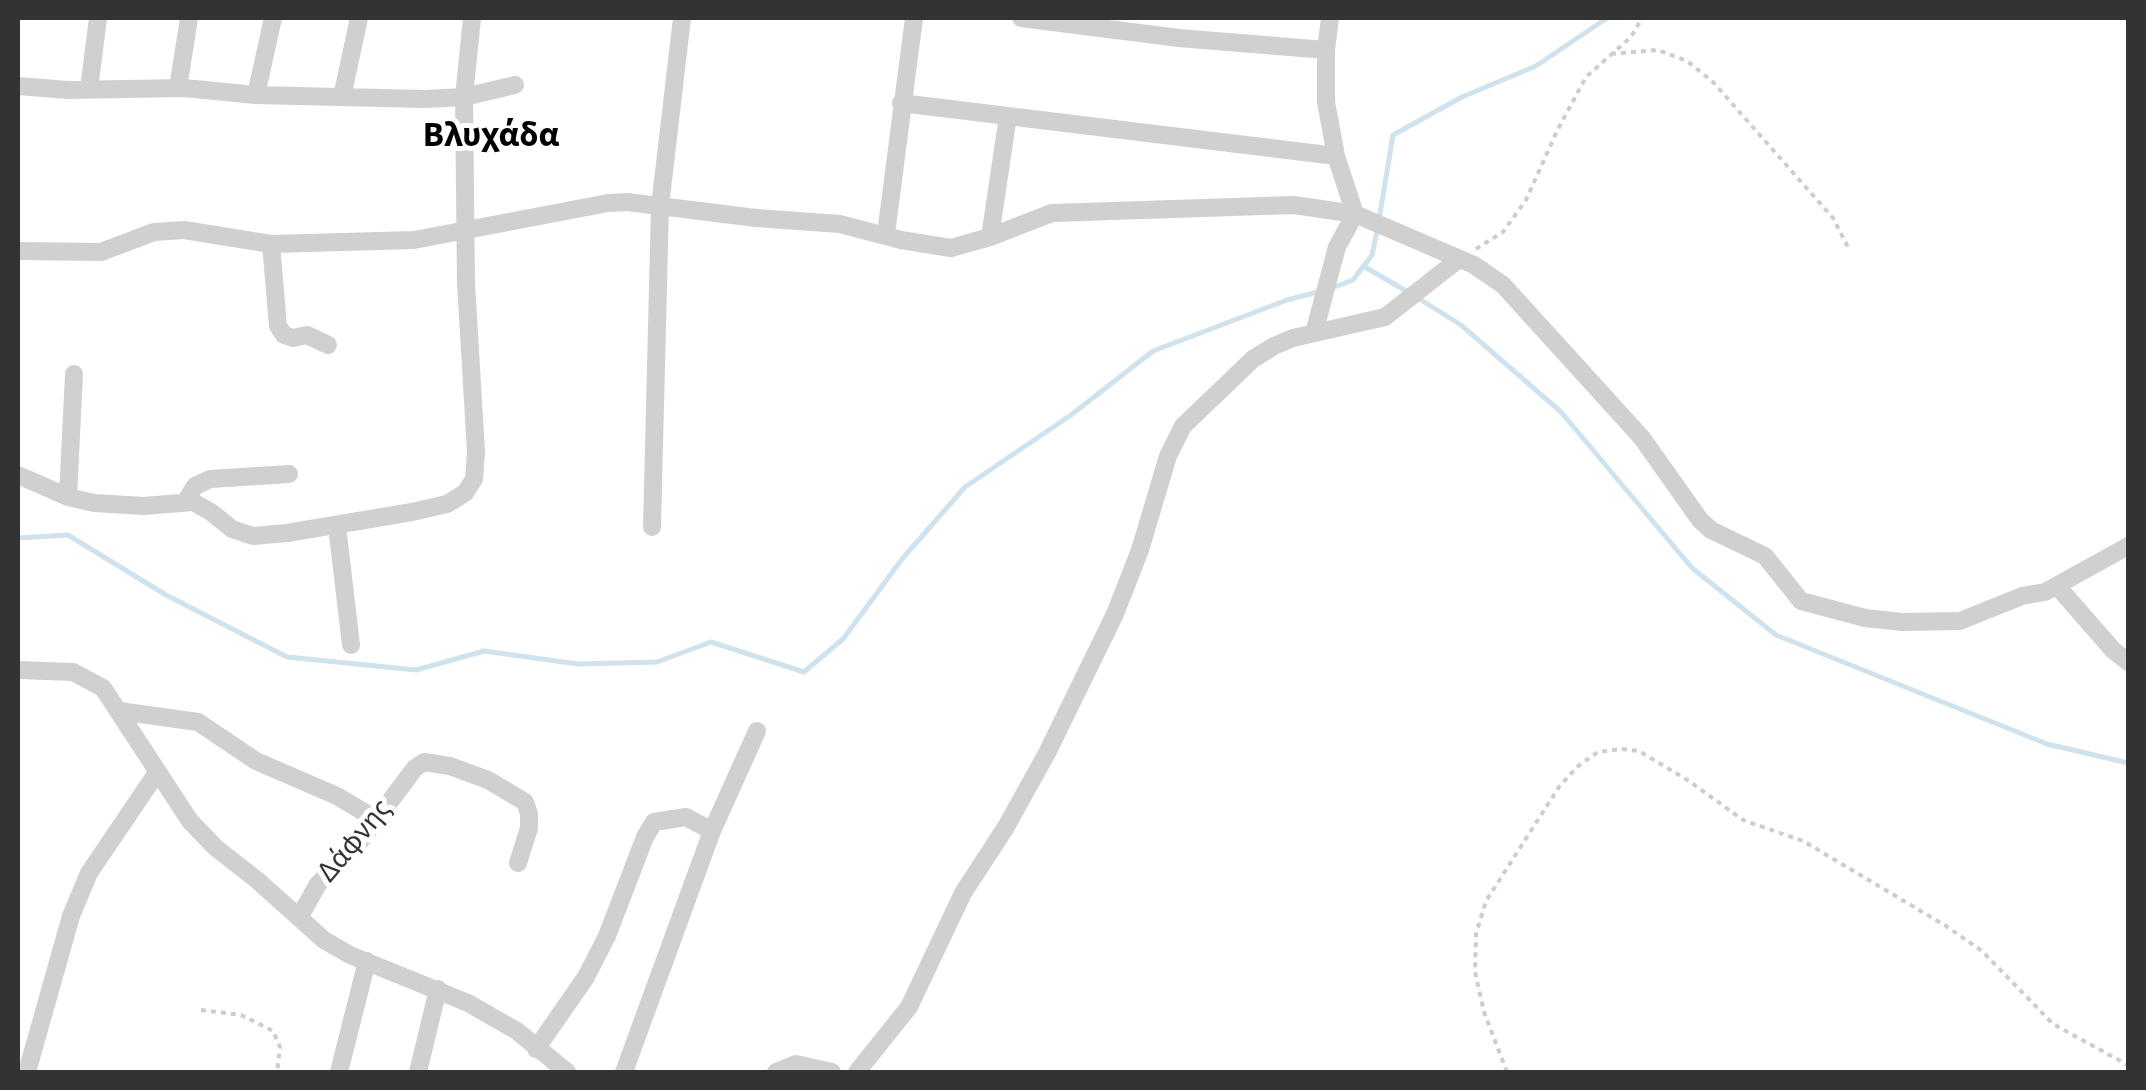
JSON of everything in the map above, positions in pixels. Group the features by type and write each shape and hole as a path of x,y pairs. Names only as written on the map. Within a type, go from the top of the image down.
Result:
{"street":[{"path":"89,89 98,18"},
{"path":"178,88 189,18"},
{"path":"256,95 273,18"},
{"path":"342,97 359,18"},
{"path":"18,475 68,497 116,506 199,504 232,529 253,536 337,526 447,504 465,493 474,479 476,452 465,231 464,97 472,18"},
{"path":"652,527 660,206 682,18"},
{"path":"886,234 914,18"},
{"path":"1021,18 1179,38 1326,50"},
{"path":"1314,333 1337,247 1355,214 1336,156 1326,102 1330,18"},
{"path":"18,86 178,88 256,95 464,97 515,85"},
{"path":"901,103 1336,156"},
{"path":"990,237 1008,116"},
{"path":"18,250 101,252 154,232 184,230 271,244 386,242 608,203 840,224 951,248 1037,218 1075,210 1142,212 1294,206 1355,214 1459,259 1502,286 1642,438 1700,520 1711,530 1765,556 1801,601 1865,618 1960,621 2058,586 2128,546"},
{"path":"271,244 278,326 284,335 307,335 328,346"},
{"path":"857,1072 909,1007 950,916 1024,797 1099,650 1134,567 1174,441 1208,400 1253,358 1284,341 1385,317 1459,259"},
{"path":"68,497 74,374"},
{"path":"186,502 195,486 210,479 288,474"},
{"path":"337,526 351,645"},
{"path":"2058,586 2112,650 2128,662"},
{"path":"18,670 62,671 85,676 103,688 156,774 202,835 324,940 499,1020 567,1072"},
{"path":"118,711 209,726 256,761 337,796 377,820"},
{"path":"624,1072 712,831 757,732"},
{"name":"Δάφνης","path":"300,918 318,884 358,844 415,768 424,762 450,766 488,780 524,802 530,814 529,828 518,863"},
{"path":"27,1072 72,916 89,873 156,774"},
{"path":"536,1049 586,977 608,936 645,836 654,822 686,816 712,831"},
{"path":"339,1072 367,961"},
{"path":"418,1072 438,989"},
{"path":"776,1072 796,1064 832,1072"}],"path":[{"path":"1459,259 1503,232 1526,200 1586,76 1631,37 1642,18"},
{"path":"1612,54 1658,50 1687,62 1714,82 1832,218 1848,247"},
{"path":"1507,1072 1484,1012 1475,972 1476,934 1486,901 1559,787 1598,752 1622,749 1639,751 1742,820 1803,842 1946,926 1982,951 2054,1024 2128,1064"},
{"path":"201,1010 241,1015 274,1031 280,1046 277,1072"}],"waterway":[{"path":"1379,220 1393,135 1462,97 1536,66 1607,18"},
{"path":"1332,288 1353,280 1372,255 1377,231"},
{"path":"1363,266 1408,292"},
{"path":"18,538 68,535 166,595 287,657 416,670 484,651 578,664 657,662 711,642 804,672 843,639 902,559 965,487 1071,415 1153,351 1321,291"},
{"path":"1418,298 1461,325 1561,412 1692,568 1776,635 2047,744 2128,763"}],"district":[{"name":"Βλυχάδα","path":"491,138"}]}
